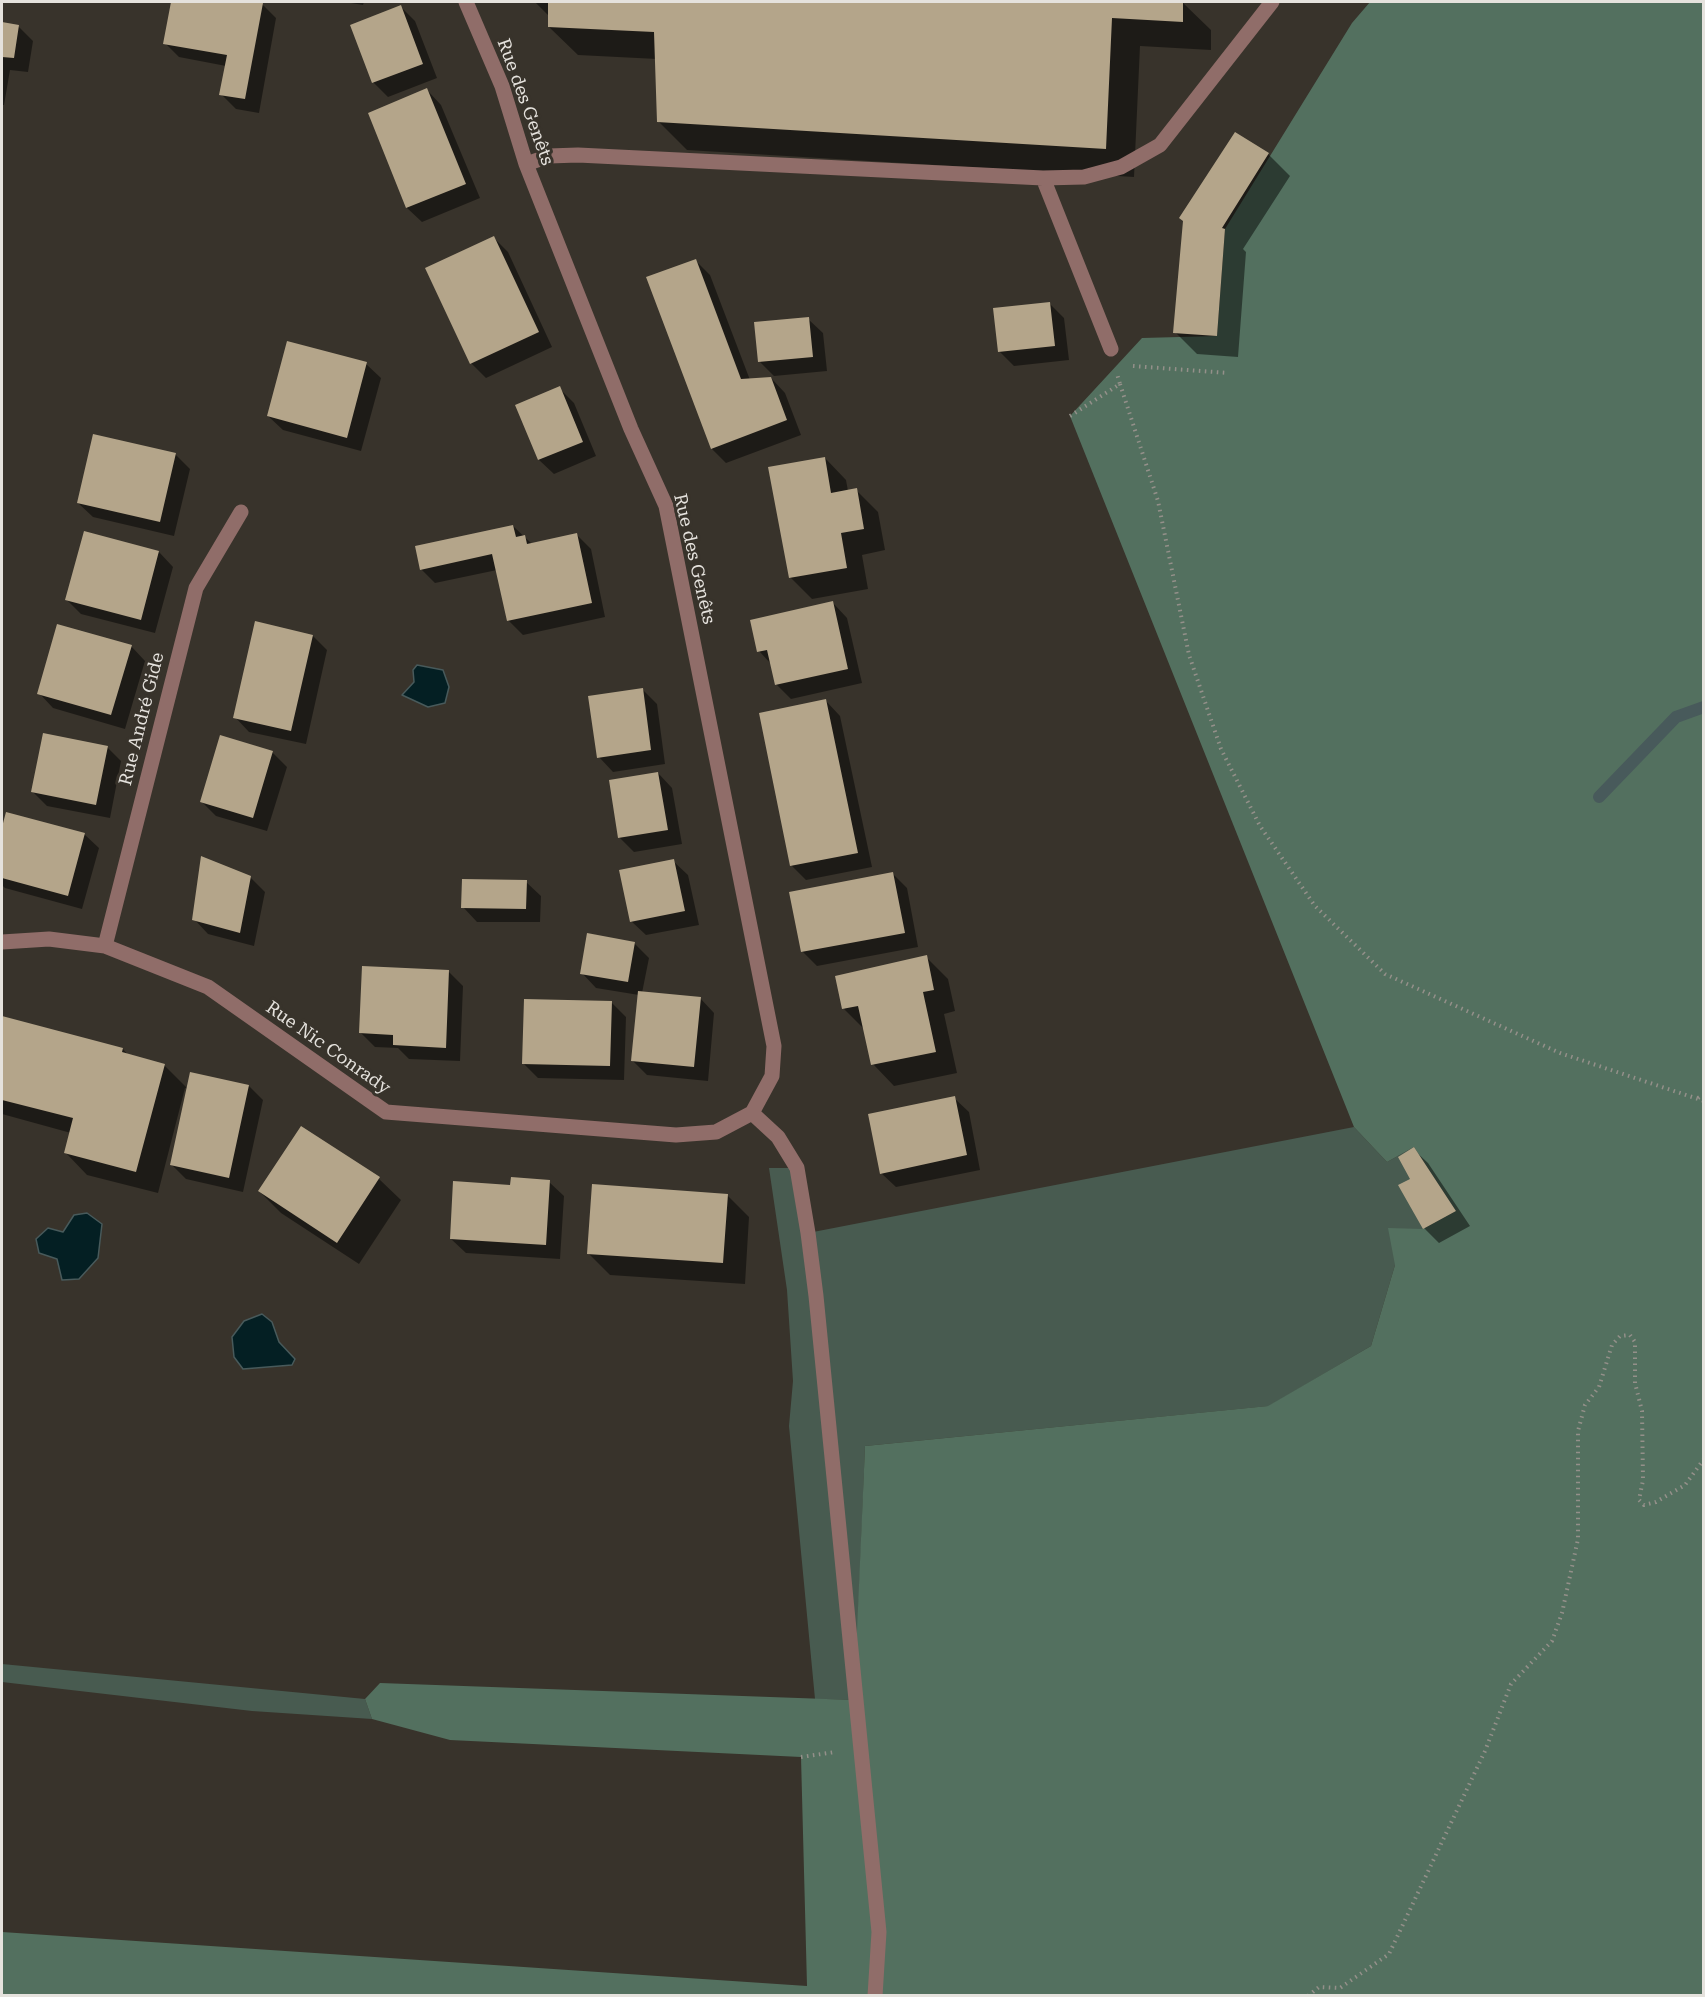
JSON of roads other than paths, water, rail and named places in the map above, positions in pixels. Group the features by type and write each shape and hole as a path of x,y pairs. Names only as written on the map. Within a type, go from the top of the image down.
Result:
{"street":[{"name":"Rue des Genêts","path":"466,2 502,86 526,164 631,429 666,506 774,1046 772,1076 752,1113"},
{"path":"526,164 549,156 578,155 1043,178 1084,177 1121,167 1160,145 1272,2"},
{"path":"1043,178 1111,350"},
{"name":"Rue André Gide","path":"105,946 196,588 241,512"},
{"name":"Rue Nic Conrady","path":"2,942 49,939 105,946 208,987 386,1112 676,1135 716,1132 752,1113"},
{"path":"752,1113 778,1137 797,1168 808,1233 879,1932 875,1995"}],"water":[{"path":"417,665 443,670 449,687 445,703 428,707 402,695 414,682 413,670"},
{"path":"87,1213 102,1224 98,1258 79,1279 62,1280 57,1259 39,1253 36,1239 48,1228 63,1232 74,1215"},
{"path":"262,1314 272,1322 279,1342 295,1359 292,1365 243,1369 234,1357 232,1337 244,1321"}],"waterway":[{"path":"1599,797 1676,717 1704,707"}]}
